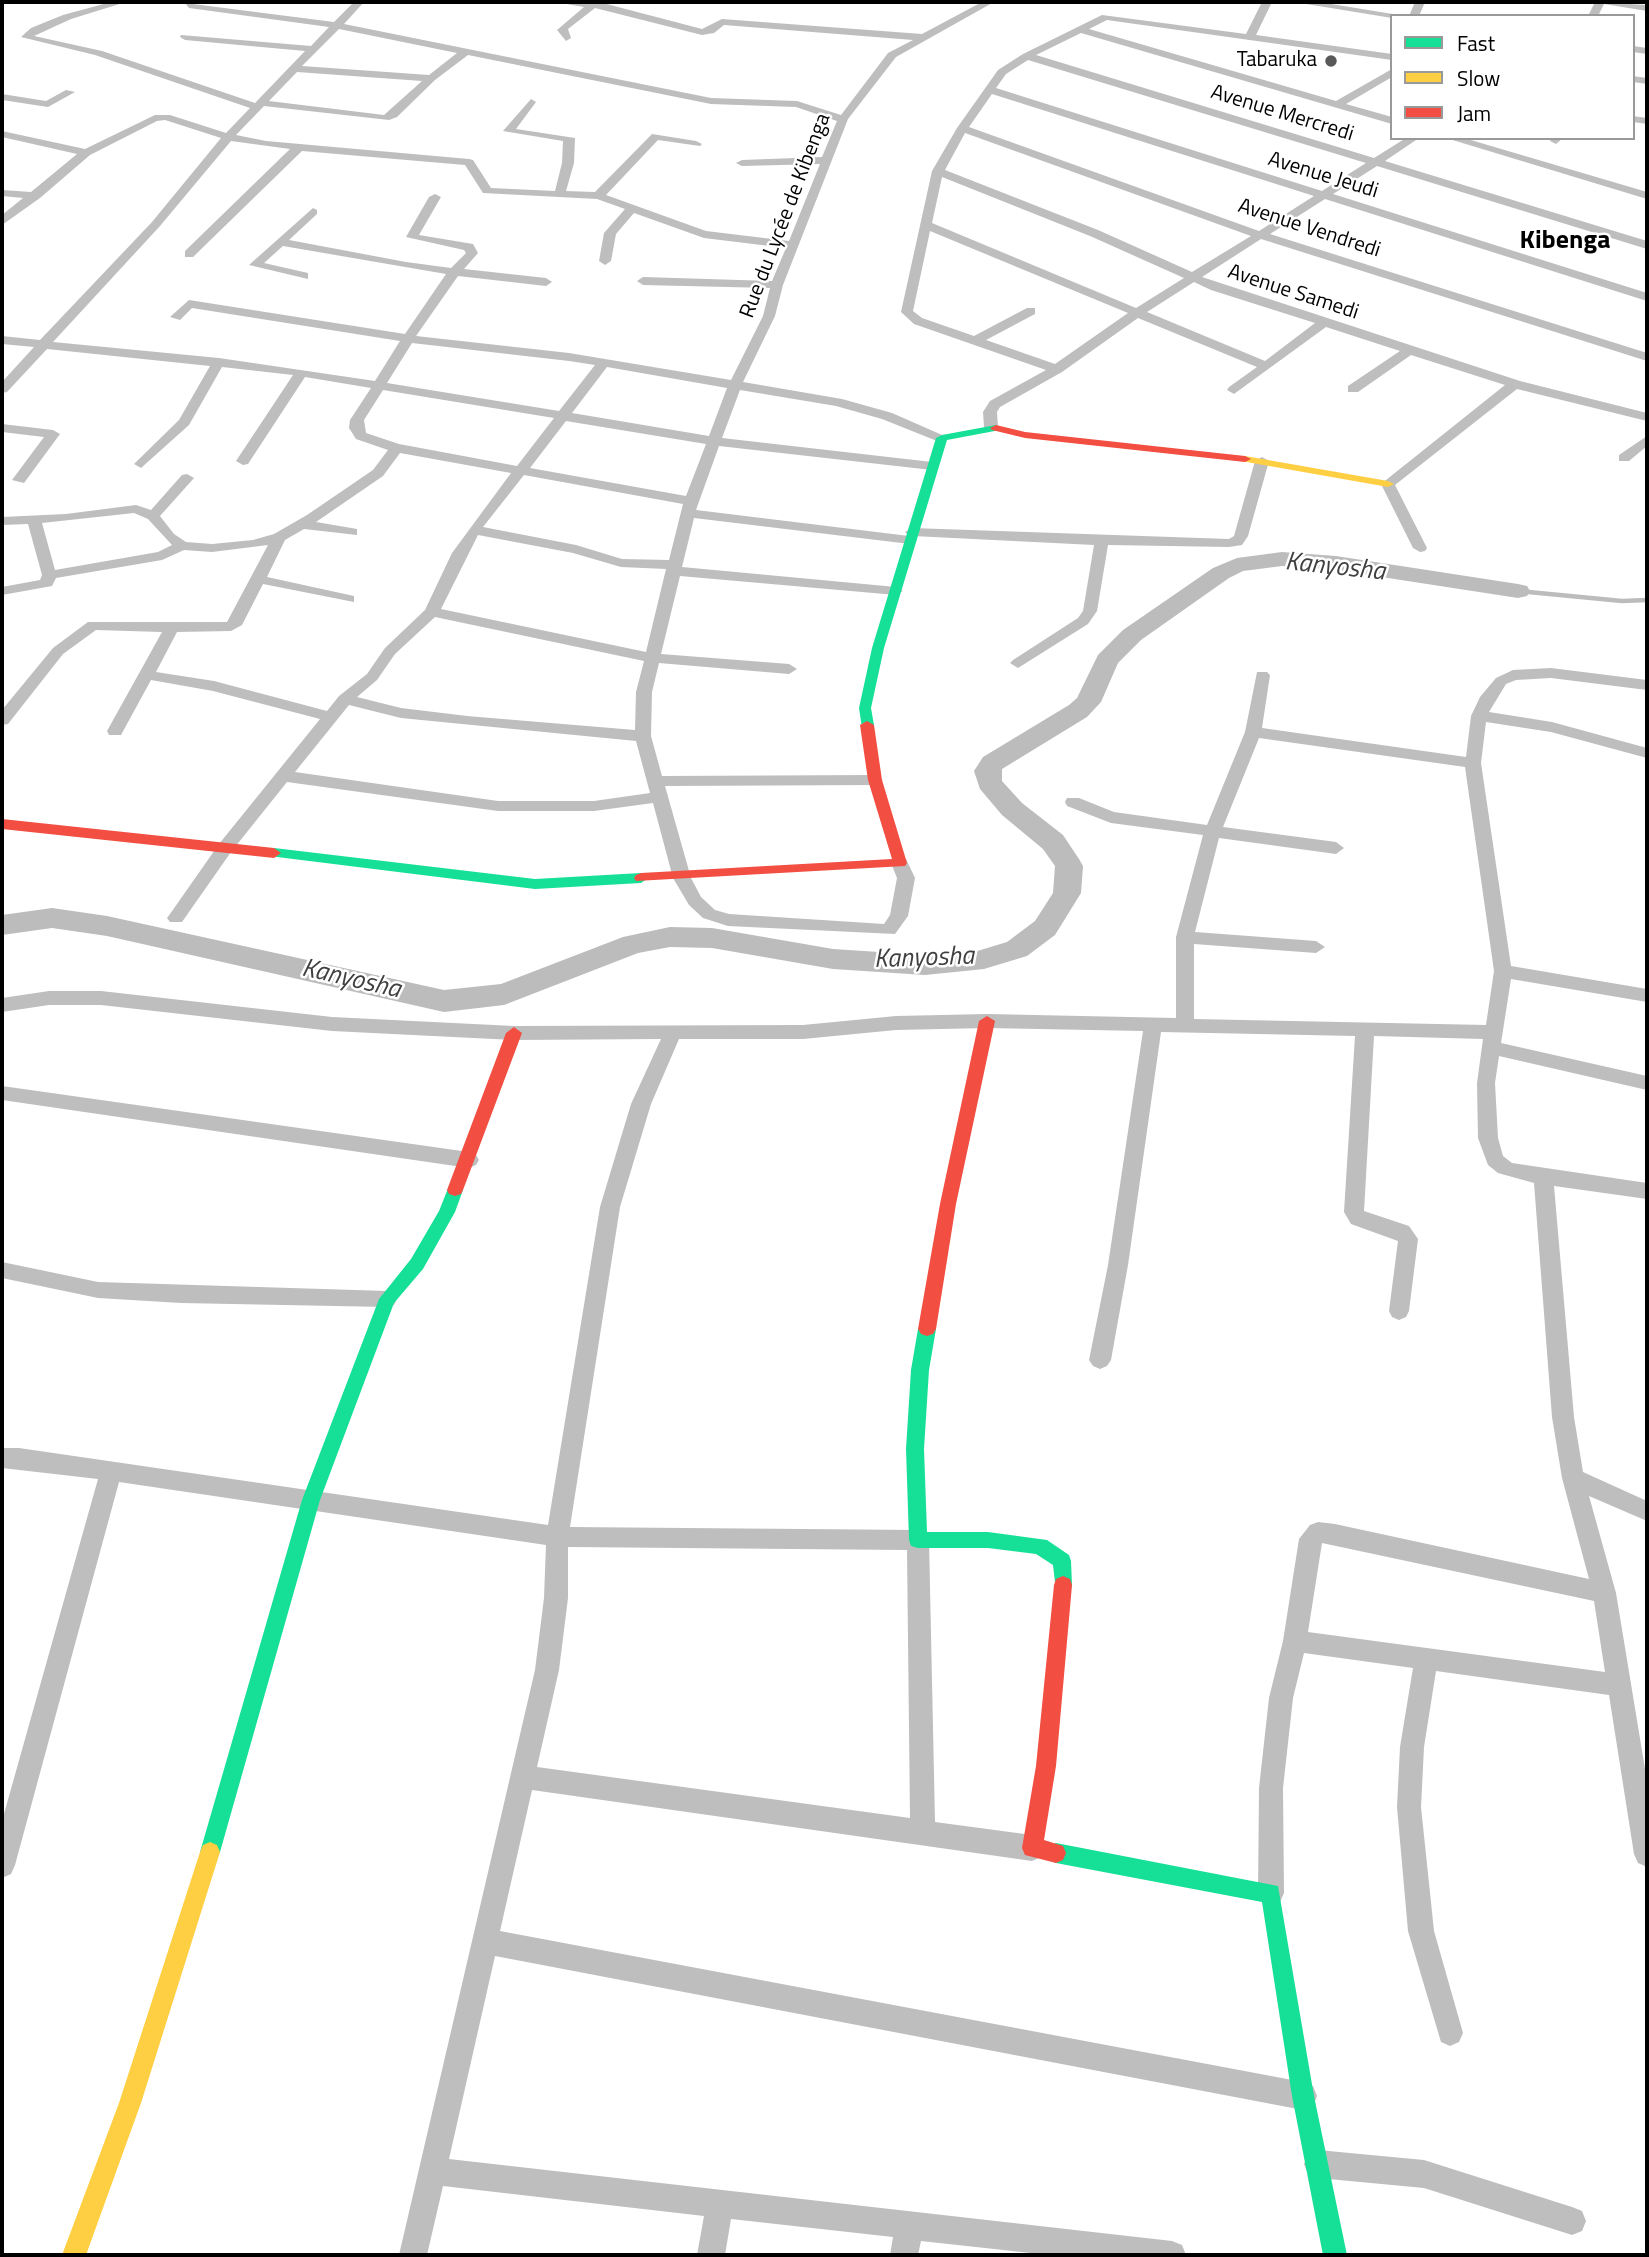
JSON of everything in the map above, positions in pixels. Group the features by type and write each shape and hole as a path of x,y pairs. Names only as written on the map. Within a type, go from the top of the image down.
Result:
{"street":[{"path":"121,2 68,16 34,30 26,37 98,53 260,105 385,118 393,115 431,78 465,52"},
{"path":"2,389 156,224 228,137 359,2"},
{"path":"559,2 594,4 702,32 710,31 722,22 920,37"},
{"path":"959,2 984,4"},
{"path":"1250,36 1267,2"},
{"path":"1299,2 1390,15"},
{"path":"1608,2 1647,8"},
{"path":"566,38 562,30 564,27 594,4"},
{"name":"Rue du Lycée de Kibenga","path":"900,863 906,878 894,926 889,930 872,932 728,920 709,914 695,901 682,878 643,736 644,692 673,568 712,441 735,385 769,316 777,285 843,119 882,64 920,37 984,4"},
{"path":"189,5 336,25 465,52 601,76 711,101 797,104 843,119"},
{"path":"1057,369 918,321 907,312 938,171 962,128 1002,72 1100,18 1111,17 1390,57"},
{"path":"1080,30 1390,120"},
{"path":"185,37 314,49"},
{"name":"Avenue Mercredi","path":"1027,56 1647,245"},
{"path":"295,69 431,78"},
{"path":"1337,105 1390,73"},
{"name":"Avenue Jeudi","path":"988,89 1647,298"},
{"path":"2,97 48,104 70,92"},
{"path":"531,102 509,131 559,134 569,138 568,163 560,193"},
{"path":"2,221 86,153 162,117 228,137 298,148 469,162 487,191 598,196 704,234 794,245"},
{"name":"Avenue Vendredi","path":"962,128 1260,235 1647,357"},
{"path":"2,134 86,153"},
{"path":"598,196 654,136 696,144"},
{"path":"991,427 990,412 995,404 1057,369 1138,312 1411,140"},
{"path":"1458,140 1647,196"},
{"path":"189,254 298,148"},
{"path":"742,163 827,160"},
{"name":"Avenue Samedi","path":"938,171 1094,233 1192,279 1515,384 1647,417"},
{"path":"1632,191 1647,179"},
{"path":"2,193 36,196"},
{"path":"435,197 412,237 471,248 472,253 454,272 409,337 357,420 356,428 361,436 372,442 690,507 911,536 1102,541 1237,542 1262,461"},
{"path":"604,261 610,233 633,207"},
{"path":"304,276 255,265 313,212"},
{"path":"925,225 1264,365"},
{"path":"281,242 406,267 546,282"},
{"path":"643,281 777,285"},
{"path":"176,317 189,304 604,363 837,402 887,416 942,439 991,427 1026,435 1262,461 1388,484 1515,384"},
{"path":"975,341 1031,311"},
{"path":"1234,390 1323,323"},
{"path":"2,340 301,372 380,383 712,441 932,466"},
{"path":"1353,389 1408,351"},
{"path":"141,464 184,422 219,362"},
{"path":"176,918 225,848 345,699 372,677 390,651 432,612 459,552 474,530 604,363"},
{"path":"243,461 301,372"},
{"path":"2,428 53,434 19,480"},
{"path":"2,824 493,877 535,884 682,878 900,863 875,780 865,708 868,684 942,439"},
{"path":"1624,458 1647,440"},
{"path":"48,575 162,556 182,546 229,547 279,537 377,472 396,448"},
{"path":"153,516 187,478"},
{"path":"1388,484 1420,548"},
{"path":"2,521 34,520 127,508 153,516 169,537 182,546"},
{"path":"2,591 44,586 48,575 34,520"},
{"path":"302,524 352,532"},
{"path":"474,530 576,549 621,564 896,591"},
{"path":"2,720 58,651 93,625 172,628 231,626 237,622 279,537"},
{"path":"1018,663 1083,621 1090,611 1102,541"},
{"path":"258,579 349,599"},
{"path":"432,612 652,658 789,669"},
{"path":"115,731 172,628"},
{"path":"1647,685 1551,673 1513,675 1501,681 1488,697 1479,716 1473,763 1503,971 1491,1040 1486,1112 1495,1160 1505,1168 1544,1177 1647,1191"},
{"path":"146,675 214,686 330,717"},
{"path":"1185,1026 1185,937 1213,830 1254,732 1262,675"},
{"path":"345,699 401,713 453,720 643,736"},
{"path":"1479,716 1564,729 1647,753"},
{"path":"1254,732 1473,763"},
{"path":"282,776 498,806 594,806 658,789 875,780"},
{"path":"1073,802 1111,817 1336,848"},
{"path":"1185,937 1316,947"},
{"path":"1503,971 1647,995"},
{"path":"2,1005 49,998 101,998 332,1024 514,1033 803,1032 896,1023 987,1021 1366,1027 1491,1040 1647,1083"},
{"path":"923,1832 915,1448 920,1370 948,1204 987,1021"},
{"path":"1100,1360 1118,1265 1153,1024"},
{"path":"1366,1027 1354,1212 1358,1218 1402,1233 1408,1240 1399,1311"},
{"path":"74,2255 130,2103 215,1836 311,1500 387,1299 417,1264 447,1212 469,1160 514,1033"},
{"path":"413,2255 548,1670 556,1598 557,1537 610,1206 641,1104 673,1033"},
{"path":"2,1093 469,1160"},
{"path":"1544,1177 1563,1417 1573,1478 1604,1593 1647,1854"},
{"path":"2,1270 98,1290 181,1295 387,1299"},
{"path":"2,1458 557,1537 988,1540 1040,1546 1062,1561 1064,1577 1048,1739 1032,1848"},
{"path":"2,1865 111,1472"},
{"path":"1573,1478 1647,1511"},
{"path":"1335,2255 1303,2096 1271,1893 1271,1788 1281,1698 1295,1641 1310,1539 1318,1532 1604,1593"},
{"path":"1295,1641 1619,1685"},
{"path":"1426,1658 1412,1747 1409,1807 1421,1931 1450,2033"},
{"path":"525,1777 1032,1848 1271,1893"},
{"path":"484,1941 1303,2096"},
{"path":"1318,2164 1424,2174 1479,2194 1572,2221"},
{"path":"431,2171 1115,2251 1172,2255"},
{"path":"711,2255 720,2203"},
{"path":"904,2255 909,2225"}],"waterway":[{"name":"Kanyosha","path":"2,925 52,918 107,926 444,1001 504,994 633,944 670,937 712,938 833,959 925,965 974,962 1017,949 1045,928 1067,893 1069,866 1053,842 1012,809 989,783 987,771 992,763 1078,711 1088,702 1107,660 1132,635 1221,573 1237,565 1282,559 1336,563 1518,591"},
{"name":"Kanyosha","path":"1518,591 1622,601 1647,600"}],"traffic: fast":[{"path":"867,725 865,708 878,648 942,438 996,428"},
{"path":"274,853 535,884 641,878"},
{"path":"210,1852 311,1500 387,1299 417,1264 447,1212 455,1190"},
{"path":"927,1329 920,1370 915,1449 918,1540 988,1540 1040,1546 1062,1561 1063,1585"},
{"path":"1056,1853 1271,1893 1303,2096 1335,2255"}],"traffic: slow":[{"path":"1245,459 1388,484"},
{"path":"74,2255 130,2103 210,1852"}],"traffic: jam":[{"path":"996,428 1025,435 1245,459"},
{"path":"641,878 900,863 875,780 867,725"},
{"path":"2,824 274,853"},
{"path":"927,1329 948,1204 987,1021"},
{"path":"455,1190 514,1033"},
{"path":"1056,1853 1032,1848 1046,1766 1063,1585"}],"place":[{"name":"Tabaruka","path":"1331,61"}],"district":[{"name":"Kibenga","path":"1565,242"}]}
